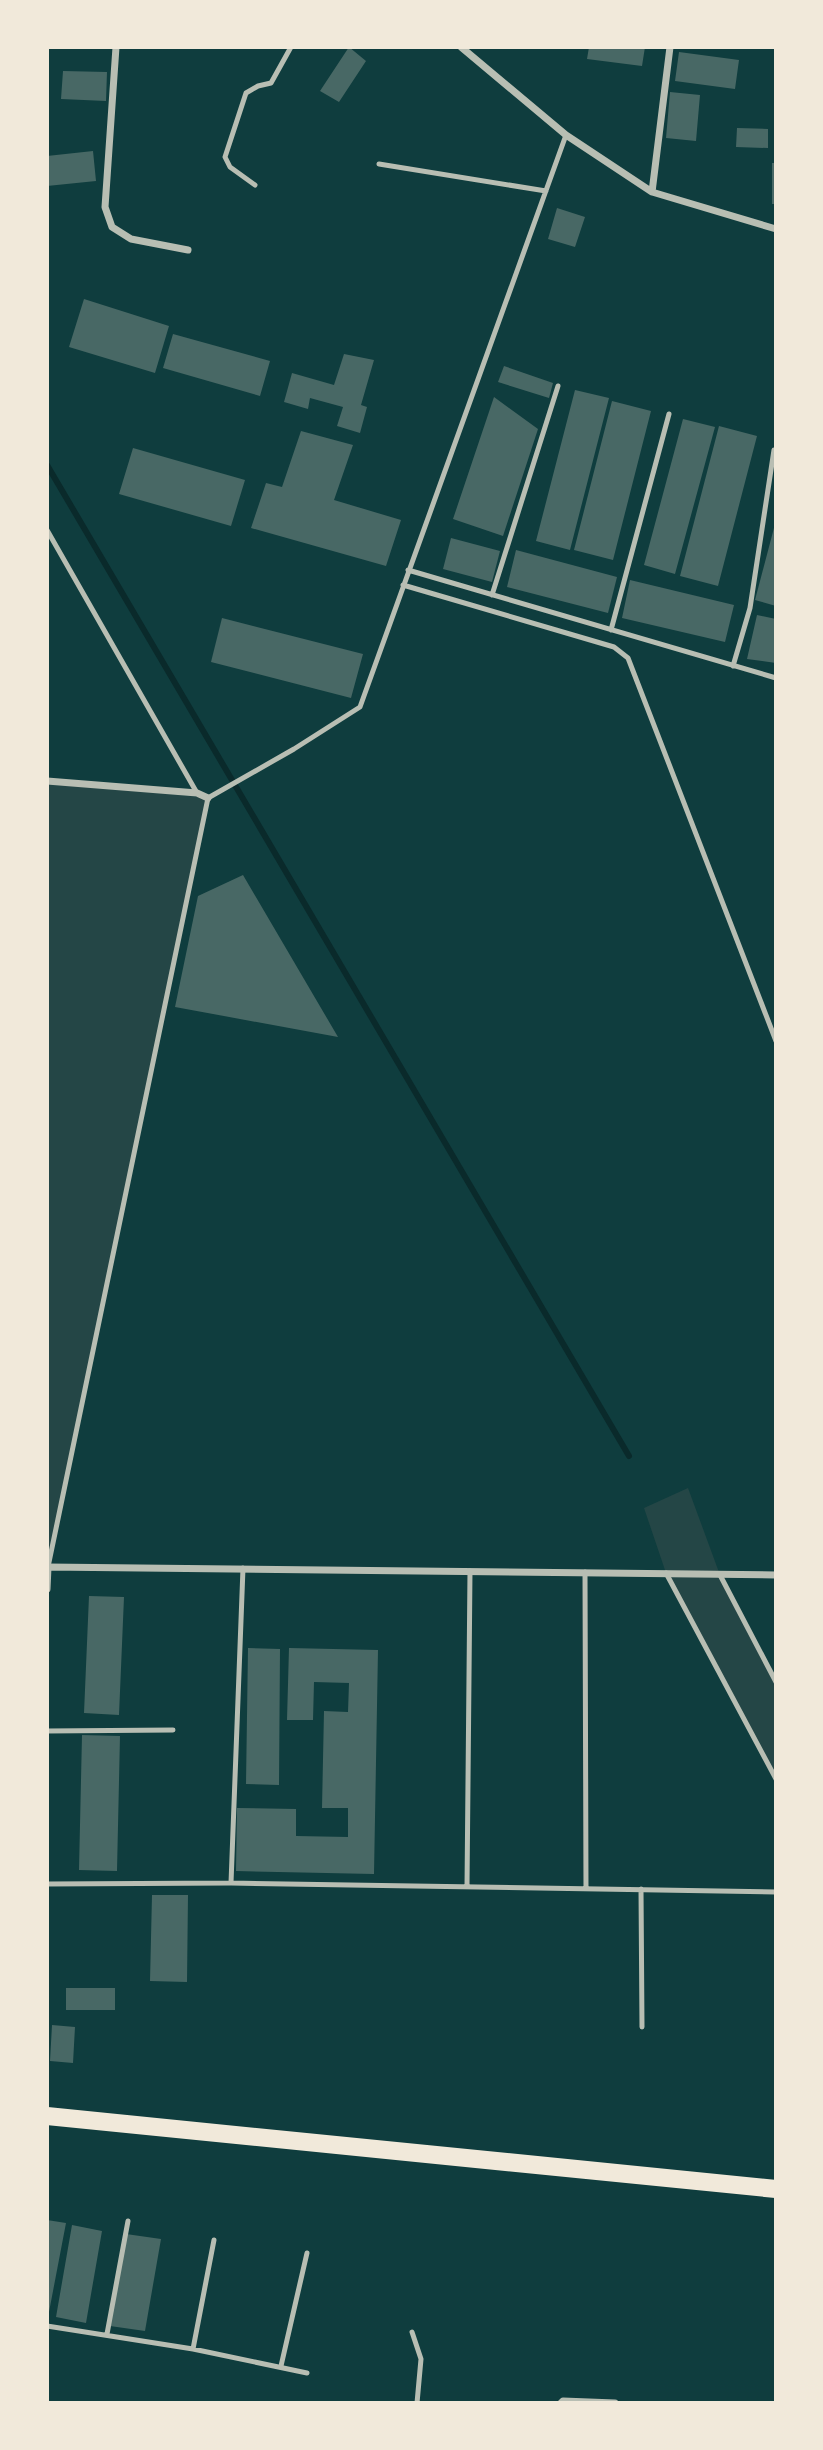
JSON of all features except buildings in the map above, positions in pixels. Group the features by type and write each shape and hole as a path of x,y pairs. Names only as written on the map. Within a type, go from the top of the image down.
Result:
{"main road":[{"path":"47,2116 776,2189"}],"street":[{"path":"116,47 105,207 112,226 131,239 188,250"},
{"path":"461,47 566,135 652,192 776,229"},
{"path":"652,192 670,47"},
{"path":"47,781 197,793 208,798"},
{"path":"47,1589 48,1567 776,1575"},
{"path":"561,2403 614,2403"}],"lane":[{"path":"255,185 230,167 225,157 246,93 271,83 291,47"},
{"path":"48,1567 208,798 294,749 360,707 566,135"},
{"path":"379,164 546,191"},
{"path":"492,595 558,386"},
{"path":"611,630 669,414"},
{"path":"733,666 750,608 774,450"},
{"path":"47,530 197,793"},
{"path":"408,570 776,678"},
{"path":"403,585 614,647 628,658 776,1041"},
{"path":"231,1883 243,1568"},
{"path":"467,1887 470,1571"},
{"path":"585,1573 586,1889"},
{"path":"666,1573 776,1779"},
{"path":"720,1574 776,1682"},
{"path":"47,1731 173,1730"},
{"path":"47,1884 231,1883 776,1892"},
{"path":"641,1889 642,2027"},
{"path":"107,2334 128,2221"},
{"path":"193,2349 214,2240"},
{"path":"281,2366 307,2253"},
{"path":"47,2326 193,2349 307,2373"},
{"path":"412,2332 421,2359 417,2403"}],"shaded area":[{"path":"47,781 208,798 47,1567"},
{"path":"688,1488 720,1575 776,1682 776,1779 666,1573 644,1508"}],"waterway":[{"path":"47,465 629,1456"}]}
